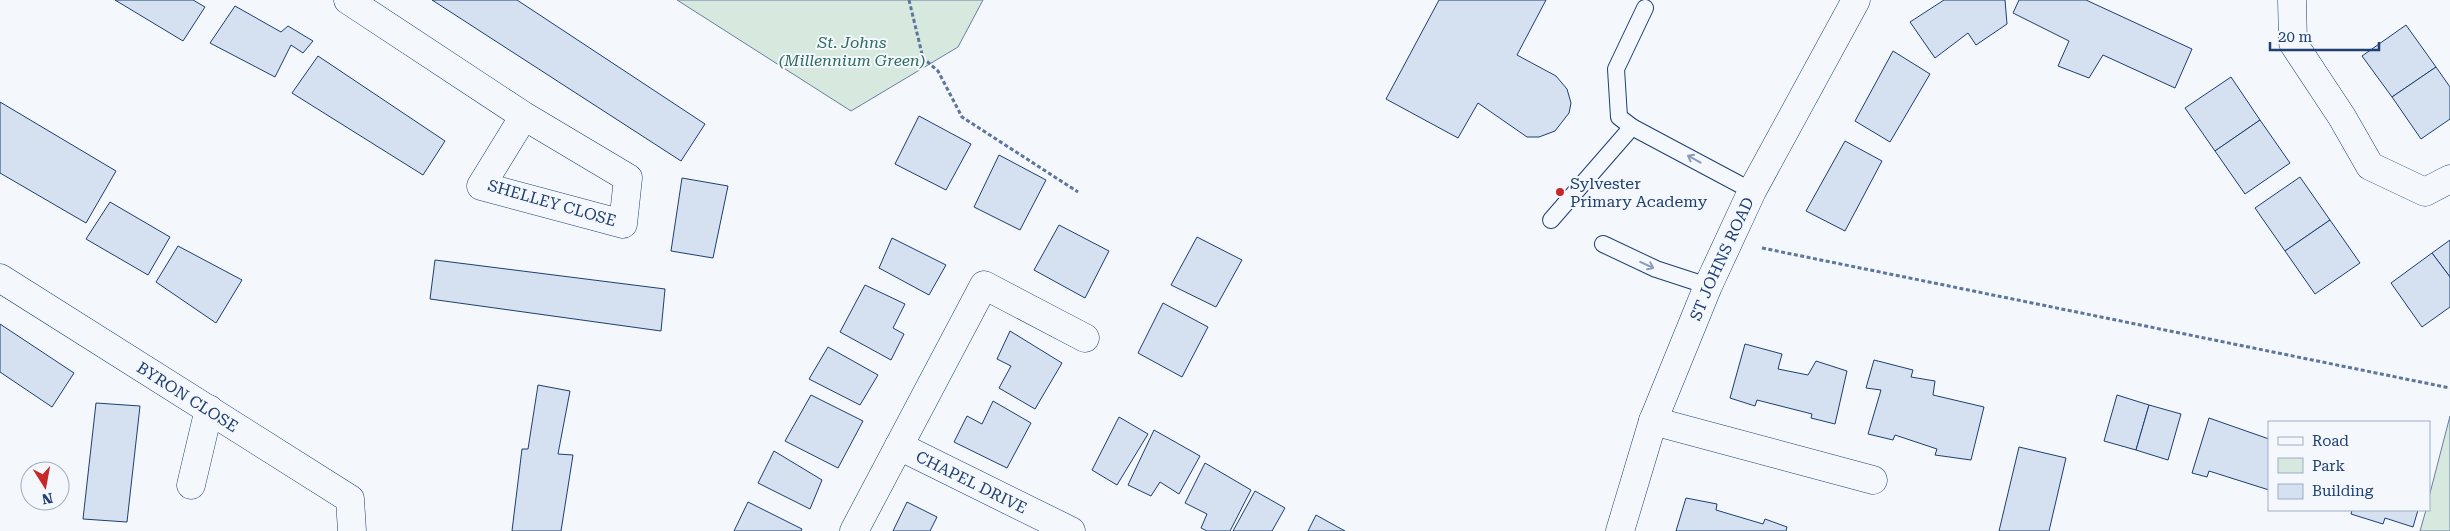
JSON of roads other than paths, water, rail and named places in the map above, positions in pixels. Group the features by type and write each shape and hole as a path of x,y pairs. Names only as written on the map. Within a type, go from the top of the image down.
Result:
{"street":[{"name":"SHELLEY CLOSE","path":"348,0 524,116 628,178 624,224 481,186 524,116"},
{"name":"ST JOHNS ROAD","path":"1620,531 1652,421 1728,241 1752,191 1856,0"},
{"path":"2292,0 2293,43 2342,118 2370,166 2425,192 2450,179"},
{"name":"BYRON CLOSE","path":"0,278 350,499 352,531"},
{"path":"854,531 984,285 1085,338"},
{"path":"192,486 209,409"},
{"path":"1652,421 1872,480"},
{"name":"CHAPEL DRIVE","path":"898,446 1071,531"}],"lane":[{"path":"1645,8 1616,69 1618,117 1632,127 1752,191"},
{"path":"1551,220 1632,127"},
{"path":"1603,244 1656,269 1708,286"}],"place":[{"name":"Sylvester Primary Academy","path":"1560,192"}],"park label":[{"name":"St. Johns (Millennium Green)","path":"852,51"}]}
